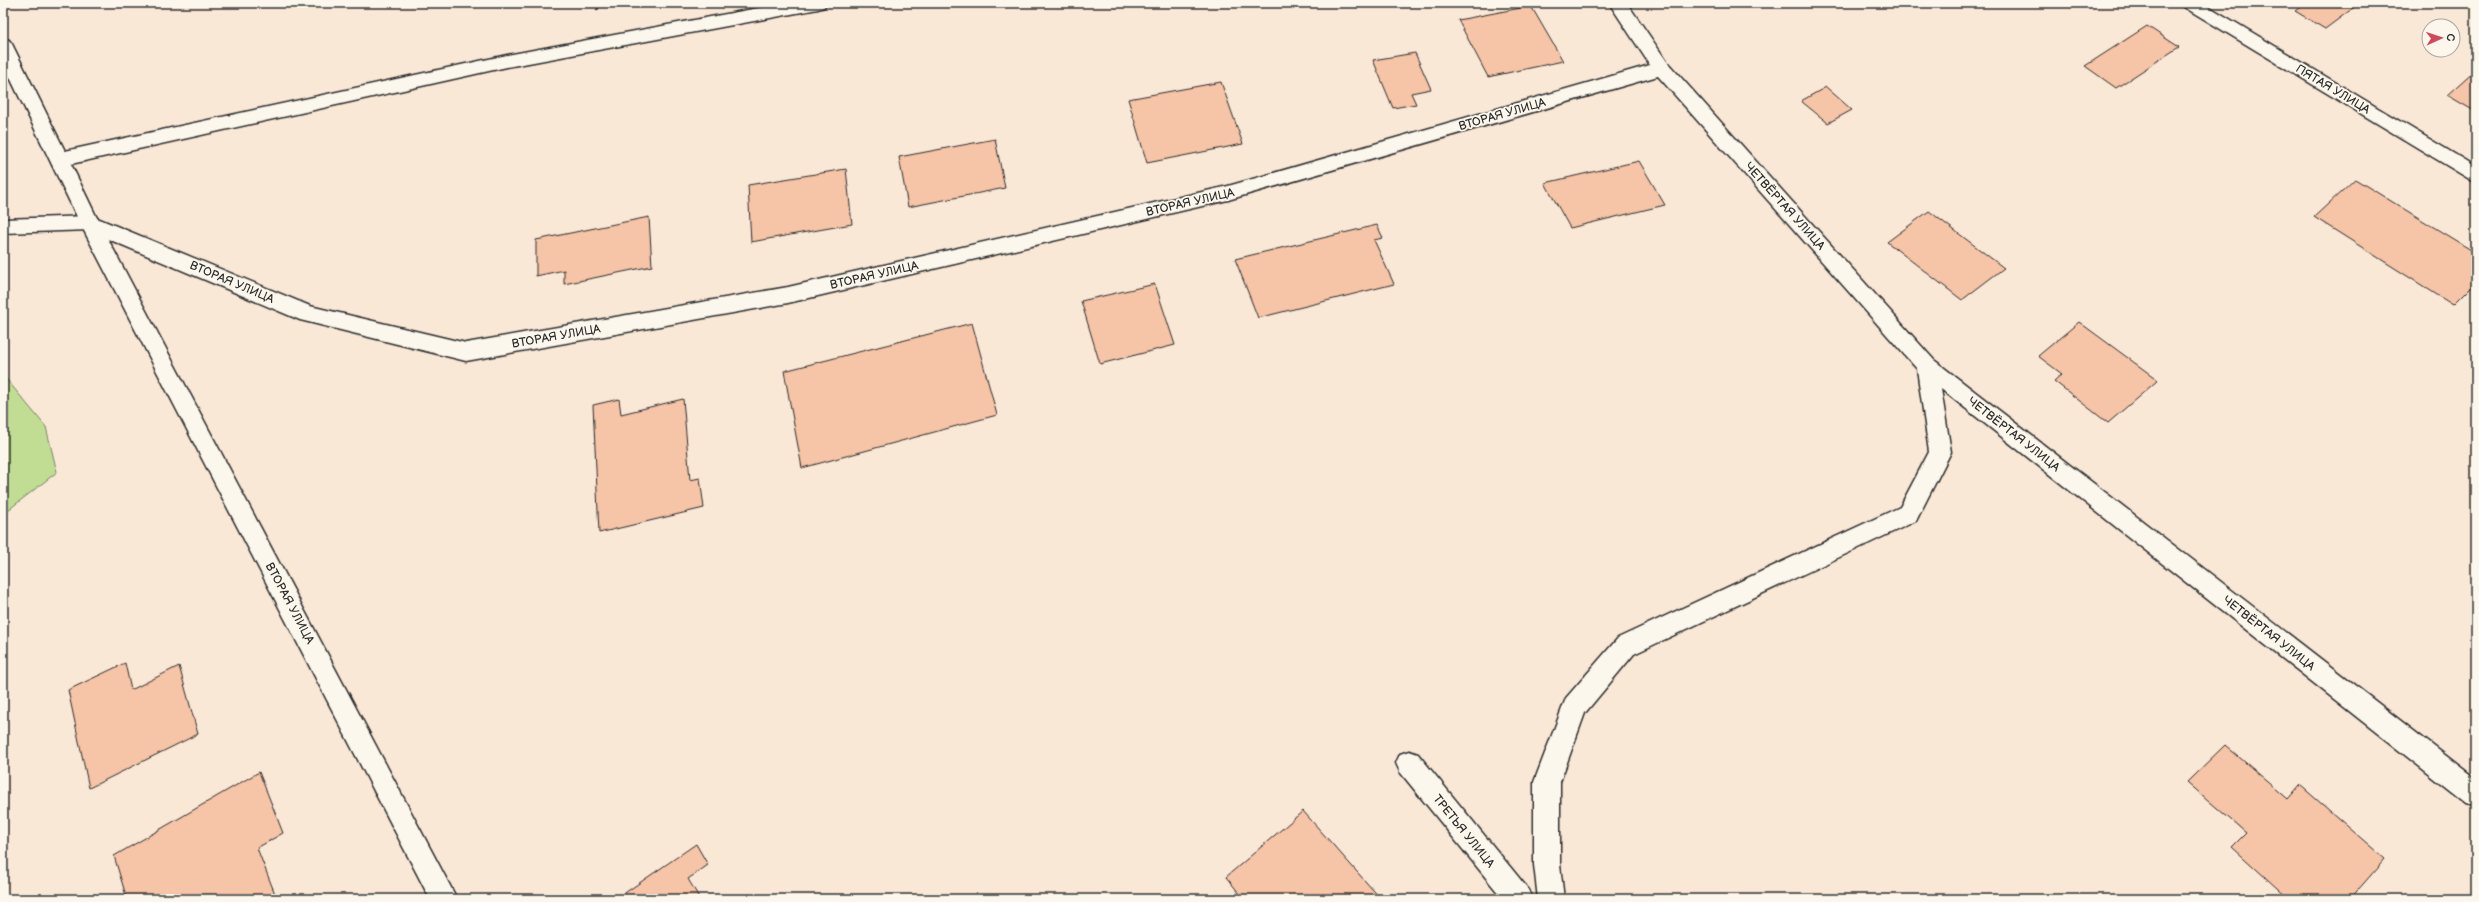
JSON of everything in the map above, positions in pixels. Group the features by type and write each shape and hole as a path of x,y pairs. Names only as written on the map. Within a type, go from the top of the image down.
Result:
{"street":[{"path":"61,160 507,61 818,3"},
{"name":"ЧЕТВЁРТАЯ УЛИЦА","path":"1618,3 1662,68 1927,366 2476,795"},
{"name":"ПЯТАЯ УЛИЦА","path":"2190,3 2476,176"},
{"name":"ВТОРАЯ УЛИЦА","path":"3,44 61,160 90,223 444,899"},
{"name":"ВТОРАЯ УЛИЦА","path":"90,223 307,314 466,352 788,295 1228,193 1662,68"},
{"path":"1551,899 1547,864 1547,782 1575,706 1626,646 1908,514 1940,452 1927,366"},
{"name":"ТРЕТЬЯ УЛИЦА","path":"1409,763 1520,899"}],"lane":[{"path":"3,226 90,223"}],"green space":[{"path":"3,375 46,427 57,472 3,514"}],"building":[{"path":"2299,3 2360,3 2325,29 2295,11 2303,5"},
{"path":"1531,6 1563,61 1488,77 1458,20"},
{"path":"2147,26 2179,47 2116,88 2085,66"},
{"path":"1415,53 1431,89 1411,93 1416,104 1393,108 1373,60"},
{"path":"2476,69 2476,112 2447,95"},
{"path":"1221,82 1243,144 1147,163 1128,99"},
{"path":"1826,87 1852,110 1828,123 1801,101"},
{"path":"995,139 1005,188 908,207 899,157"},
{"path":"1639,161 1665,205 1570,228 1545,183"},
{"path":"846,169 852,224 751,242 748,185"},
{"path":"2355,179 2476,253 2476,282 2453,305 2314,217"},
{"path":"1929,211 2004,268 1962,300 1887,242"},
{"path":"649,217 652,266 564,284 564,270 536,276 536,240"},
{"path":"1377,225 1383,238 1374,240 1394,284 1258,318 1235,259"},
{"path":"1155,284 1175,345 1100,364 1081,301"},
{"path":"2079,322 2158,380 2108,423 2054,381 2062,374 2038,356"},
{"path":"972,323 997,415 802,468 784,371"},
{"path":"619,399 621,414 683,399 690,480 700,478 704,508 599,533 593,405"},
{"path":"125,663 131,690 179,666 198,734 89,788 68,690"},
{"path":"2225,745 2288,799 2300,785 2385,859 2350,899 2289,899 2232,847 2246,833 2187,782"},
{"path":"259,772 283,833 257,848 277,899 127,899 114,856"},
{"path":"1303,811 1381,899 1244,899 1226,877"},
{"path":"696,844 708,865 688,879 700,899 616,899"}]}
